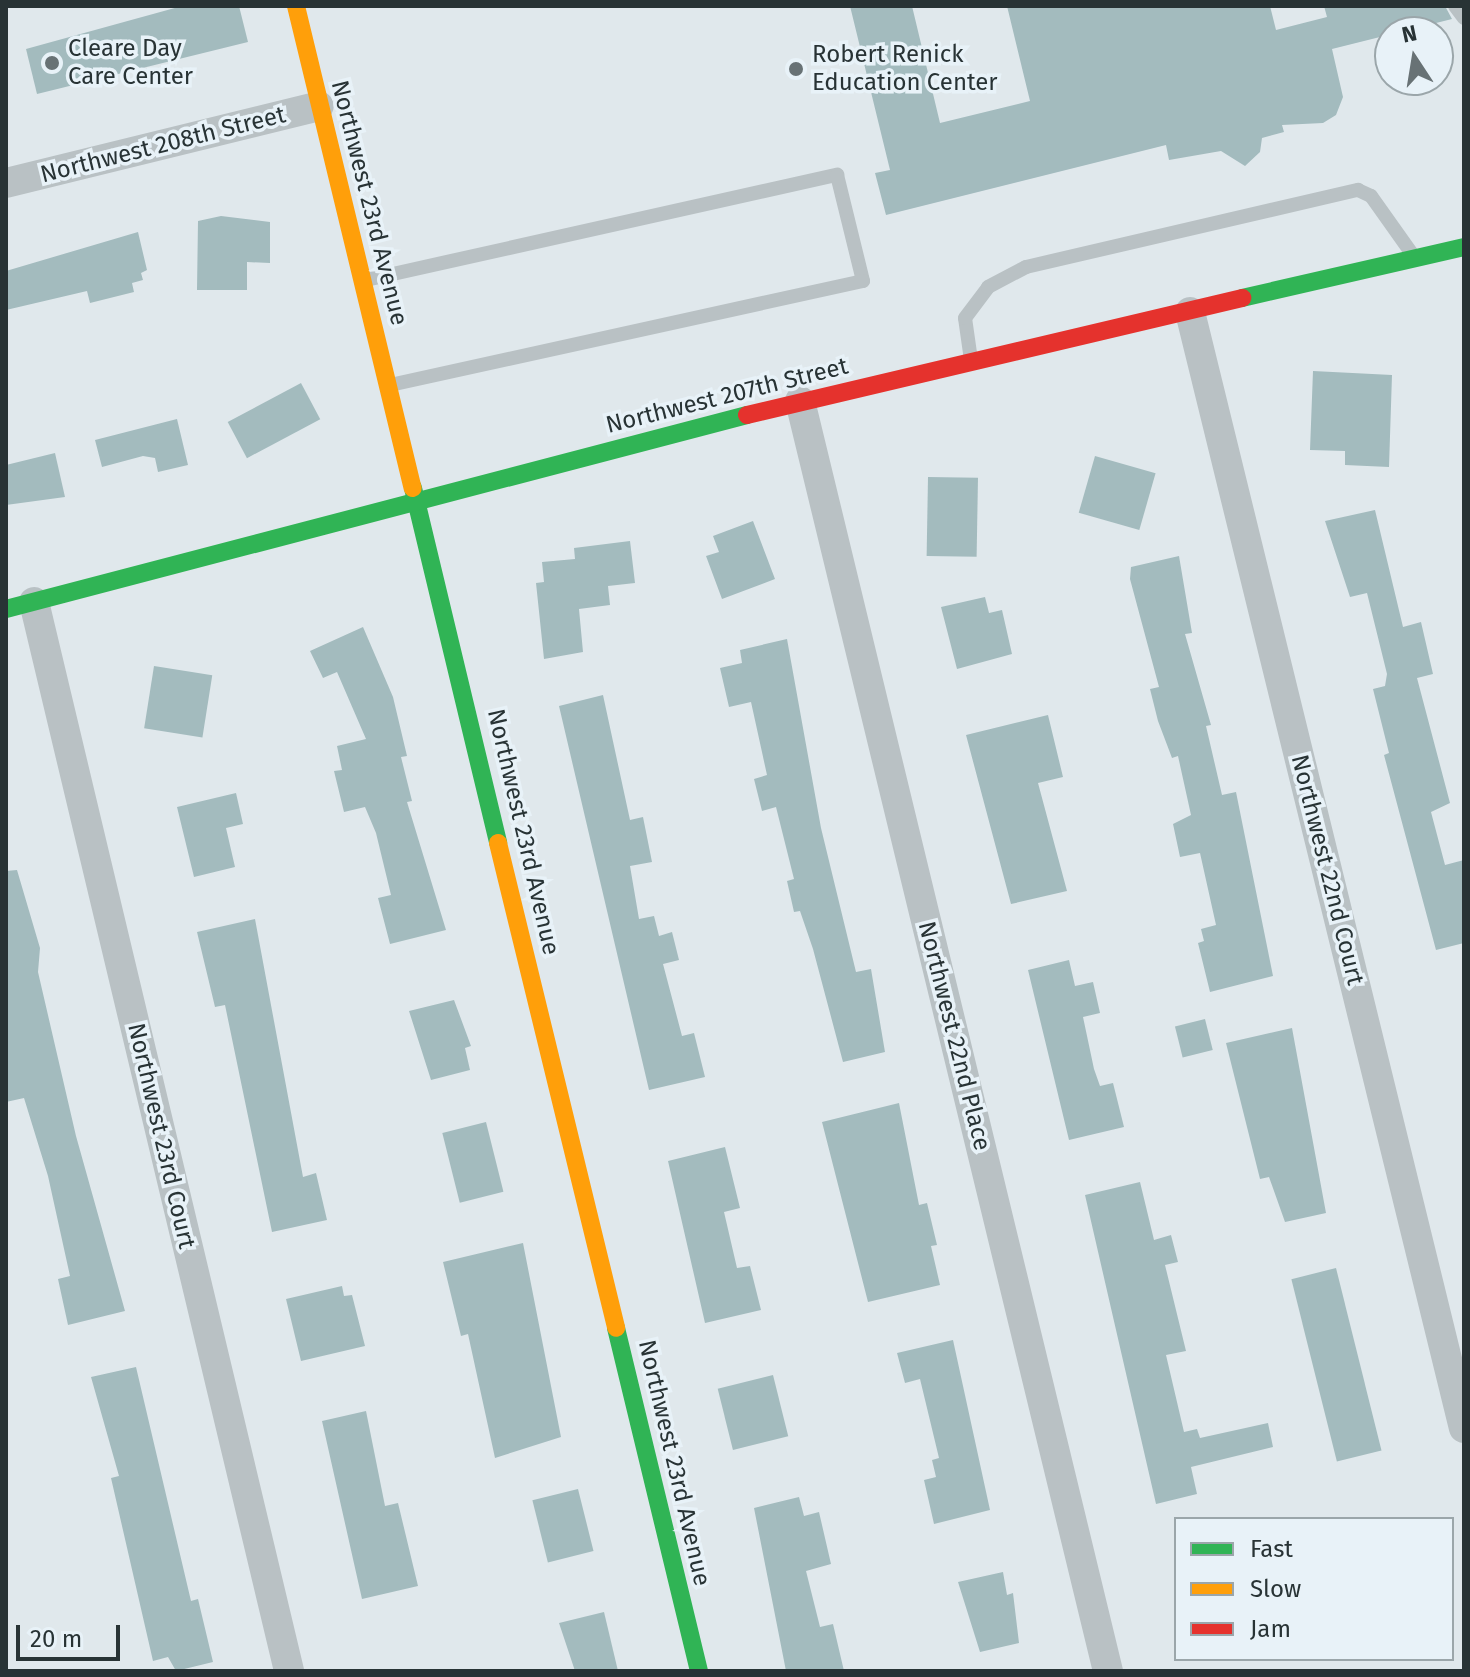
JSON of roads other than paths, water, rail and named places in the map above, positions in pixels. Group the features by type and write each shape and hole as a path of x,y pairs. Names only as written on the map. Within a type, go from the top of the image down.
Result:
{"street":[{"name":"Northwest 23rd Avenue","path":"296,6 419,499 699,1671"},
{"name":"Northwest 208th Street","path":"6,183 319,106"},
{"name":"Northwest 207th Street","path":"20,606 800,401 1464,247"},
{"name":"Northwest 22nd Court","path":"1190,312 1464,1428"},
{"name":"Northwest 22nd Place","path":"800,401 1108,1671"},
{"name":"Northwest 23rd Court","path":"20,606 289,1671"}],"lane":[{"path":"1455,6 1464,18"},
{"path":"364,280 837,175 863,281 390,385"},
{"path":"972,361 965,318 988,287 1026,267 1358,190 1371,196 1415,259"}],"place":[{"name":"Cleare Day Care Center","path":"52,63"},
{"name":"Robert Renick Education Center","path":"796,69"}]}
